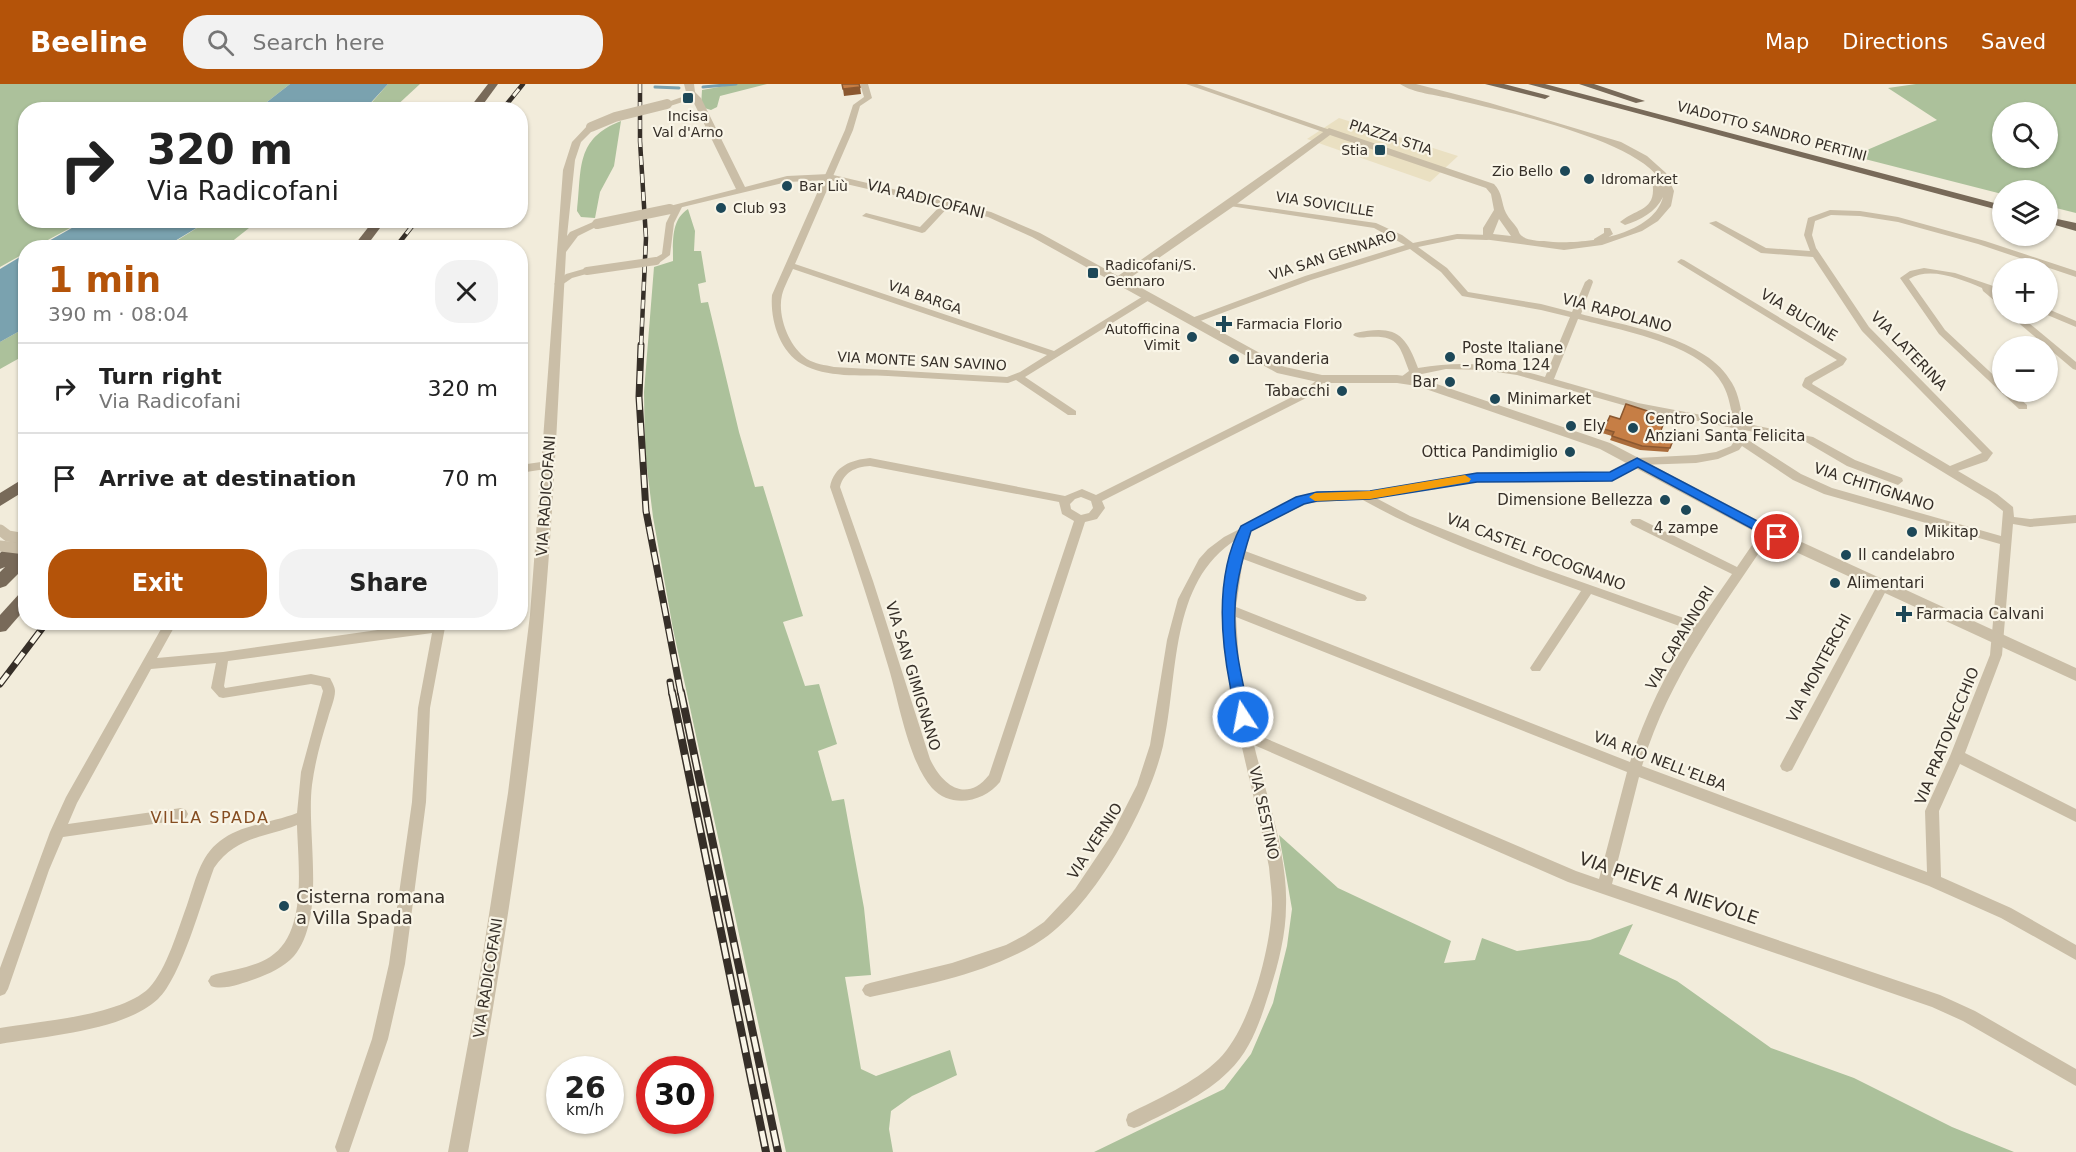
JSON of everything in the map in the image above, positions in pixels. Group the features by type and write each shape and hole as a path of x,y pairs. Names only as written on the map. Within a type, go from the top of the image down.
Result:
{"main road":[{"path":"478,102 493,84"},
{"path":"490,102 505,84"},
{"path":"1491,84 1714,129"},
{"name":"VIADOTTO SANDRO PERTINI","path":"1533,84 1992,198"},
{"name":"VIADOTTO SANDRO PERTINI","path":"1555,84 1992,205"},
{"path":"1584,84 1714,129"},
{"path":"2058,216 2076,220"},
{"path":"2058,222 2076,227"},
{"path":"371,240 385,228"},
{"path":"0,501 18,488"},
{"path":"0,563 18,546"},
{"path":"0,582 18,564"},
{"path":"0,626 18,606"}],"street":[{"name":"VIA MONTE SAN SAVINO","path":"864,84 868,98 857,105 849,130 777,295 776,309 779,323 791,348 806,362 834,370 1005,381 1018,377 1148,297"},
{"path":"1190,84 1329,131"},
{"path":"1405,84 1513,111 1592,135 1647,160 1664,177 1669,193 1665,210 1654,220 1595,240"},
{"name":"VIA RADICOFANI","path":"458,1152 483,1017 516,793 537,615 562,216 572,150 579,137 591,127 615,117 685,99 690,89"},
{"path":"690,89 742,190"},
{"path":"1118,281 1230,204 1329,131"},
{"name":"PIAZZA STIA","path":"1329,131 1444,168 1490,186 1496,194 1499,210"},
{"path":"1592,135 1643,165 1654,176 1659,190 1657,202 1648,210 1606,230 1595,240"},
{"name":"VIA RADICOFANI","path":"584,227 674,208 793,178 829,177 947,204 1010,222 1275,367 1322,379 1409,376 1590,440 1637,462 1767,532 2076,675"},
{"path":"866,216 922,230 947,204"},
{"name":"VIA SOVICILLE","path":"1230,204 1376,226 1410,245"},
{"path":"559,284 569,276 587,271 656,261 666,255 674,208"},
{"path":"1487,237 1489,227 1499,210 1516,231 1517,240"},
{"name":"VIA LATERINA","path":"1948,471 1986,457 1988,453 1986,449 1865,329 1815,254 1809,238 1809,226 1813,218 1824,213 1856,211 1925,227 2076,274"},
{"path":"562,216 584,227"},
{"path":"1713,223 1764,251 1815,254"},
{"path":"561,231 584,227"},
{"path":"561,251 572,236 584,227"},
{"name":"VIA SAN GENNARO","path":"1192,321 1311,276 1436,238 1487,237 1559,247 1595,240"},
{"name":"VIA RAPOLANO","path":"1410,245 1449,274 1462,293 1523,303 1661,339 1686,348 1708,362 1727,383 1736,406 1740,440"},
{"name":"VIA BUCINE","path":"1681,262 1840,357 1842,362 1808,380 1807,385 1948,471"},
{"name":"VIA BARGA","path":"789,265 1054,354"},
{"path":"1992,288 1936,272 1911,273 1904,278 1942,332 1992,379"},
{"path":"1549,380 1589,282"},
{"path":"1982,285 1992,294"},
{"path":"2058,316 2076,324"},
{"path":"2025,324 2076,367"},
{"path":"1358,335 1386,333 1400,339 1409,376 1439,367 1470,366 1501,369 1549,380 1637,406 1814,440 1847,460 1898,481"},
{"path":"1018,377 1072,413"},
{"path":"1096,499 1306,394 1322,379"},
{"path":"2018,402 2023,406"},
{"path":"1246,529 1300,500 1317,497 1364,496 1477,477 1612,476 1637,462 1713,456 1732,450 1740,440"},
{"name":"VIA CHITIGNANO","path":"1740,440 1797,477 1828,491 2007,542"},
{"name":"VIA SAN GIMIGNANO","path":"1066,500 870,462 850,465 838,475 835,481 835,487 884,630 924,761 936,782 945,790 955,794 973,794 988,788 995,778 1080,519"},
{"path":"528,468 548,465"},
{"path":"1948,471 2009,510 2010,520 1998,640"},
{"path":"1082,493 1096,499 1099,504 1097,513 1080,519 1066,511 1064,507 1066,500 1071,496 1082,493"},
{"name":"VIA CASTEL FOCOGNANO","path":"1364,496 1416,523 1588,589 1701,629"},
{"path":"2010,520 2030,523 2076,519"},
{"path":"1636,522 1740,573"},
{"name":"VIA SESTINO","path":"1134,1120 1196,1086 1225,1065 1243,1039 1256,1010 1275,940 1279,893 1275,865 1231,652 1228,609 1238,553 1246,529"},
{"name":"VIA VERNIO","path":"870,990 964,968 1001,955 1032,938 1054,922 1077,897 1122,833 1140,797 1155,752 1179,612 1188,591 1209,555 1246,529"},
{"path":"0,530 8,536 18,537"},
{"name":"VIA CAPANNORI","path":"1604,888 1634,769 1664,692 1701,629 1767,532"},
{"path":"0,546 18,548"},
{"path":"1238,553 1361,598"},
{"name":"VIA MONTERCHI","path":"1787,766 1882,587"},
{"path":"1536,668 1588,589"},
{"name":"VIA RIO NELL'ELBA","path":"1228,609 1634,769 1934,881 2006,913 2076,953"},
{"path":"0,988 14,944 57,832 75,793 166,630"},
{"path":"147,663 223,657 405,630"},
{"path":"343,1147 380,1039 398,964 419,802 424,708 438,630"},
{"name":"VIA PRATOVECCHIO","path":"1934,881 1932,811 1992,669 1998,640"},
{"path":"216,981 237,977 265,967 281,958 294,944 301,923 305,883 304,816 308,774 329,686 320,680 311,680 223,693 217,688 223,657"},
{"name":"VIA PIEVE A NIEVOLE","path":"1247,736 1535,862 1604,888 1935,1000 1969,1016 2076,1078"},
{"path":"1957,756 2076,816"},
{"path":"57,832 181,814"},
{"path":"0,1036 118,1014 145,1001 165,977 208,865 217,850 232,839 282,826 304,816"}],"green space":[{"path":"0,84 290,84 267,102 18,102 18,228 70,228 48,240 18,240 18,257 0,267"},
{"path":"388,84 420,84 401,102 372,102"},
{"path":"736,84 767,84 720,96 717,107 711,110 701,107 702,90"},
{"path":"1916,84 2076,84 2076,213 2058,208 2058,180 1992,180 1992,191 1853,156 1937,120 1888,88"},
{"path":"621,121 614,166 600,192 595,218 581,217 577,211 581,168 588,146 606,128"},
{"path":"688,209 695,231 694,251 701,251 706,282 698,284 701,303 708,302 739,432 755,487 763,486 803,616 783,622 805,686 819,684 837,744 818,751 832,801 844,799 864,908 871,975 845,977 861,1069 876,1076 950,1050 957,1075 912,1096 891,1111 889,1129 893,1152 786,1152 673,629 653,517 645,452 644,392 654,267 673,261 673,239 676,225 678,219"},
{"path":"197,228 249,228 234,240 178,240"},
{"path":"18,332 18,359 0,369 0,342"},
{"path":"1279,835 1338,888 1451,941 1444,963 1475,960 1482,938 1517,951 1590,940 1633,924 1619,954 1677,981 1771,1048 1854,1078 1952,1127 2014,1152 1094,1152 1224,1089 1251,1054 1273,1003 1287,946 1292,909"}],"shaded area":[{"path":"1339,118 1458,156 1430,182 1307,139"}],"water":[{"path":"290,84 388,84 371,102 267,102"},
{"path":"72,228 196,228 177,240 50,240"},
{"path":"18,258 18,332 0,342 0,269"}],"building":[{"path":"842,84 859,84 860,87 843,89"},
{"name":"Centro Sociale Anziani Santa Felicita","path":"1626,404 1666,417 1660,433 1674,438 1670,448 1642,446 1612,436 1614,432 1604,429 1610,416 1620,419"}],"waterway":[{"path":"703,87 736,84"},
{"path":"655,87 679,88"}],"railway":[{"path":"508,102 523,84"},
{"path":"640,84 640,141 646,238 641,347"},
{"path":"401,240 411,228"},
{"path":"641,345 639,397 646,511 681,694"},
{"path":"0,684 41,630"},
{"path":"670,682 672,694"},
{"path":"672,692 766,1152"},
{"path":"681,692 778,1152"}],"slow traffic":[{"path":"1315,497 1370,495 1465,479"}],"place":[{"name":"Incisa Val d'Arno","path":"688,98"},
{"name":"Stia","path":"1380,150"},
{"name":"Zio Bello","path":"1565,171"},
{"name":"Idromarket","path":"1589,179"},
{"name":"Bar Liù","path":"787,186"},
{"name":"Club 93","path":"721,208"},
{"name":"Radicofani/S. Gennaro","path":"1093,273"},
{"name":"Farmacia Florio","path":"1224,324"},
{"name":"Autofficina Vimit","path":"1192,337"},
{"name":"Poste Italiane – Roma 124","path":"1450,357"},
{"name":"Lavanderia","path":"1234,359"},
{"name":"Bar","path":"1450,382"},
{"name":"Tabacchi","path":"1342,391"},
{"name":"Minimarket","path":"1495,399"},
{"name":"Ely","path":"1571,426"},
{"name":"Centro Sociale Anziani Santa Felicita","path":"1633,428"},
{"name":"Ottica Pandimiglio","path":"1570,452"},
{"name":"Dimensione Bellezza","path":"1665,500"},
{"name":"4 zampe","path":"1686,510"},
{"name":"Mikitap","path":"1912,532"},
{"name":"Il candelabro","path":"1846,555"},
{"name":"Alimentari","path":"1835,583"},
{"name":"Farmacia Calvani","path":"1904,614"},
{"name":"Cisterna romana a Villa Spada","path":"284,906"}],"district":[{"name":"VILLA SPADA","path":"210,817"}],"route":[{"path":"1243,717 1231,652 1228,609 1229,590 1240,543 1246,529 1300,500 1370,495 1477,477 1612,476 1637,462 1777,537"}]}
